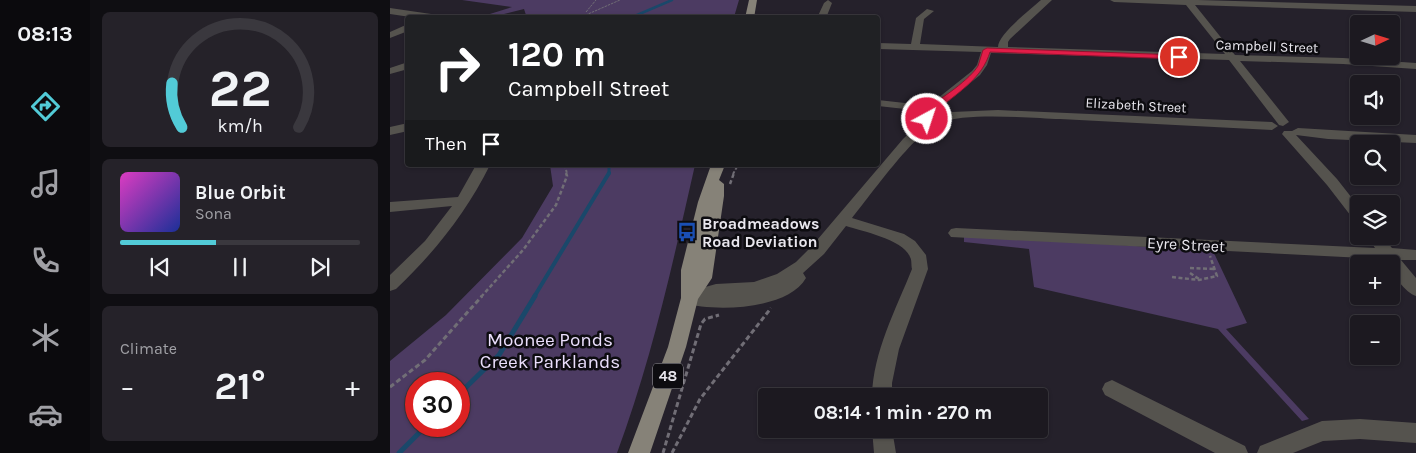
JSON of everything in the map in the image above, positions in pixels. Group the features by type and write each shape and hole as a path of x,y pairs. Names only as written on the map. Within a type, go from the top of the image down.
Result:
{"main road":[{"path":"750,15 753,0"},
{"name":"48","path":"639,453 665,384 690,298 704,278 717,196 717,167"}],"street":[{"path":"1003,51 1003,42 1007,37 1048,0"},
{"path":"1114,0 1416,9"},
{"path":"1188,1 1234,59 1285,129 1350,205"},
{"path":"822,15 828,2"},
{"path":"390,10 420,15"},
{"path":"915,47 920,18 930,11"},
{"path":"390,35 405,28"},
{"name":"Campbell Street","path":"880,46 1358,62 1416,66"},
{"path":"690,298 716,290 754,288 783,278 802,266 818,250 907,142 924,126 938,105 976,73 982,65 987,50"},
{"path":"390,71 405,66"},
{"path":"880,103 933,115"},
{"name":"Elizabeth Street","path":"933,115 998,113 1285,129 1328,136 1416,139"},
{"path":"390,131 405,128"},
{"path":"390,285 406,271 438,235 475,181 481,167"},
{"path":"390,207 462,201"},
{"path":"843,220 899,238 910,245 918,255 920,269 890,349 882,388"},
{"name":"Eyre Street","path":"956,233 1416,255"},
{"path":"1381,245 1416,290"},
{"path":"690,298 727,300 751,298 777,292 795,281 805,271 818,250"},
{"path":"1112,389 1237,453"},
{"path":"1268,453 1322,431 1360,429 1416,433"},
{"path":"883,438 885,453"}],"path":[{"path":"584,14 596,0"},
{"path":"584,14 620,0"},
{"path":"390,387 425,360 522,250 556,204 567,176 565,167"},
{"path":"730,185 731,176 737,167"},
{"path":"1172,277 1200,280 1218,276 1211,260"},
{"path":"1190,268 1215,269"},
{"path":"1190,273 1200,280"},
{"path":"672,453 700,399 778,300 777,292"},
{"path":"663,453 701,324 711,316 723,314 727,300"}],"green space":[{"path":"462,0 739,0 735,15 526,15 524,9 500,15 487,15 512,7"},
{"name":"Moonee Ponds Creek Parklands","path":"550,167 695,167 651,346 617,453 390,453 390,361 446,315 522,238 553,186"},
{"path":"964,235 1213,251 1247,323 1226,329 1309,419 1302,421 1218,329 1034,287 1029,249 964,242"}],"waterway":[{"path":"637,15 672,0"},
{"path":"609,167 609,173"},
{"path":"534,297 609,173"},
{"path":"470,383 499,355 535,296"},
{"path":"399,453 415,437"}],"place":[{"name":"Broadmeadows Road Deviation","path":"687,232"}],"route":[{"path":"927,119 930,108 938,105 976,73 982,65 987,50 1179,57"}]}
